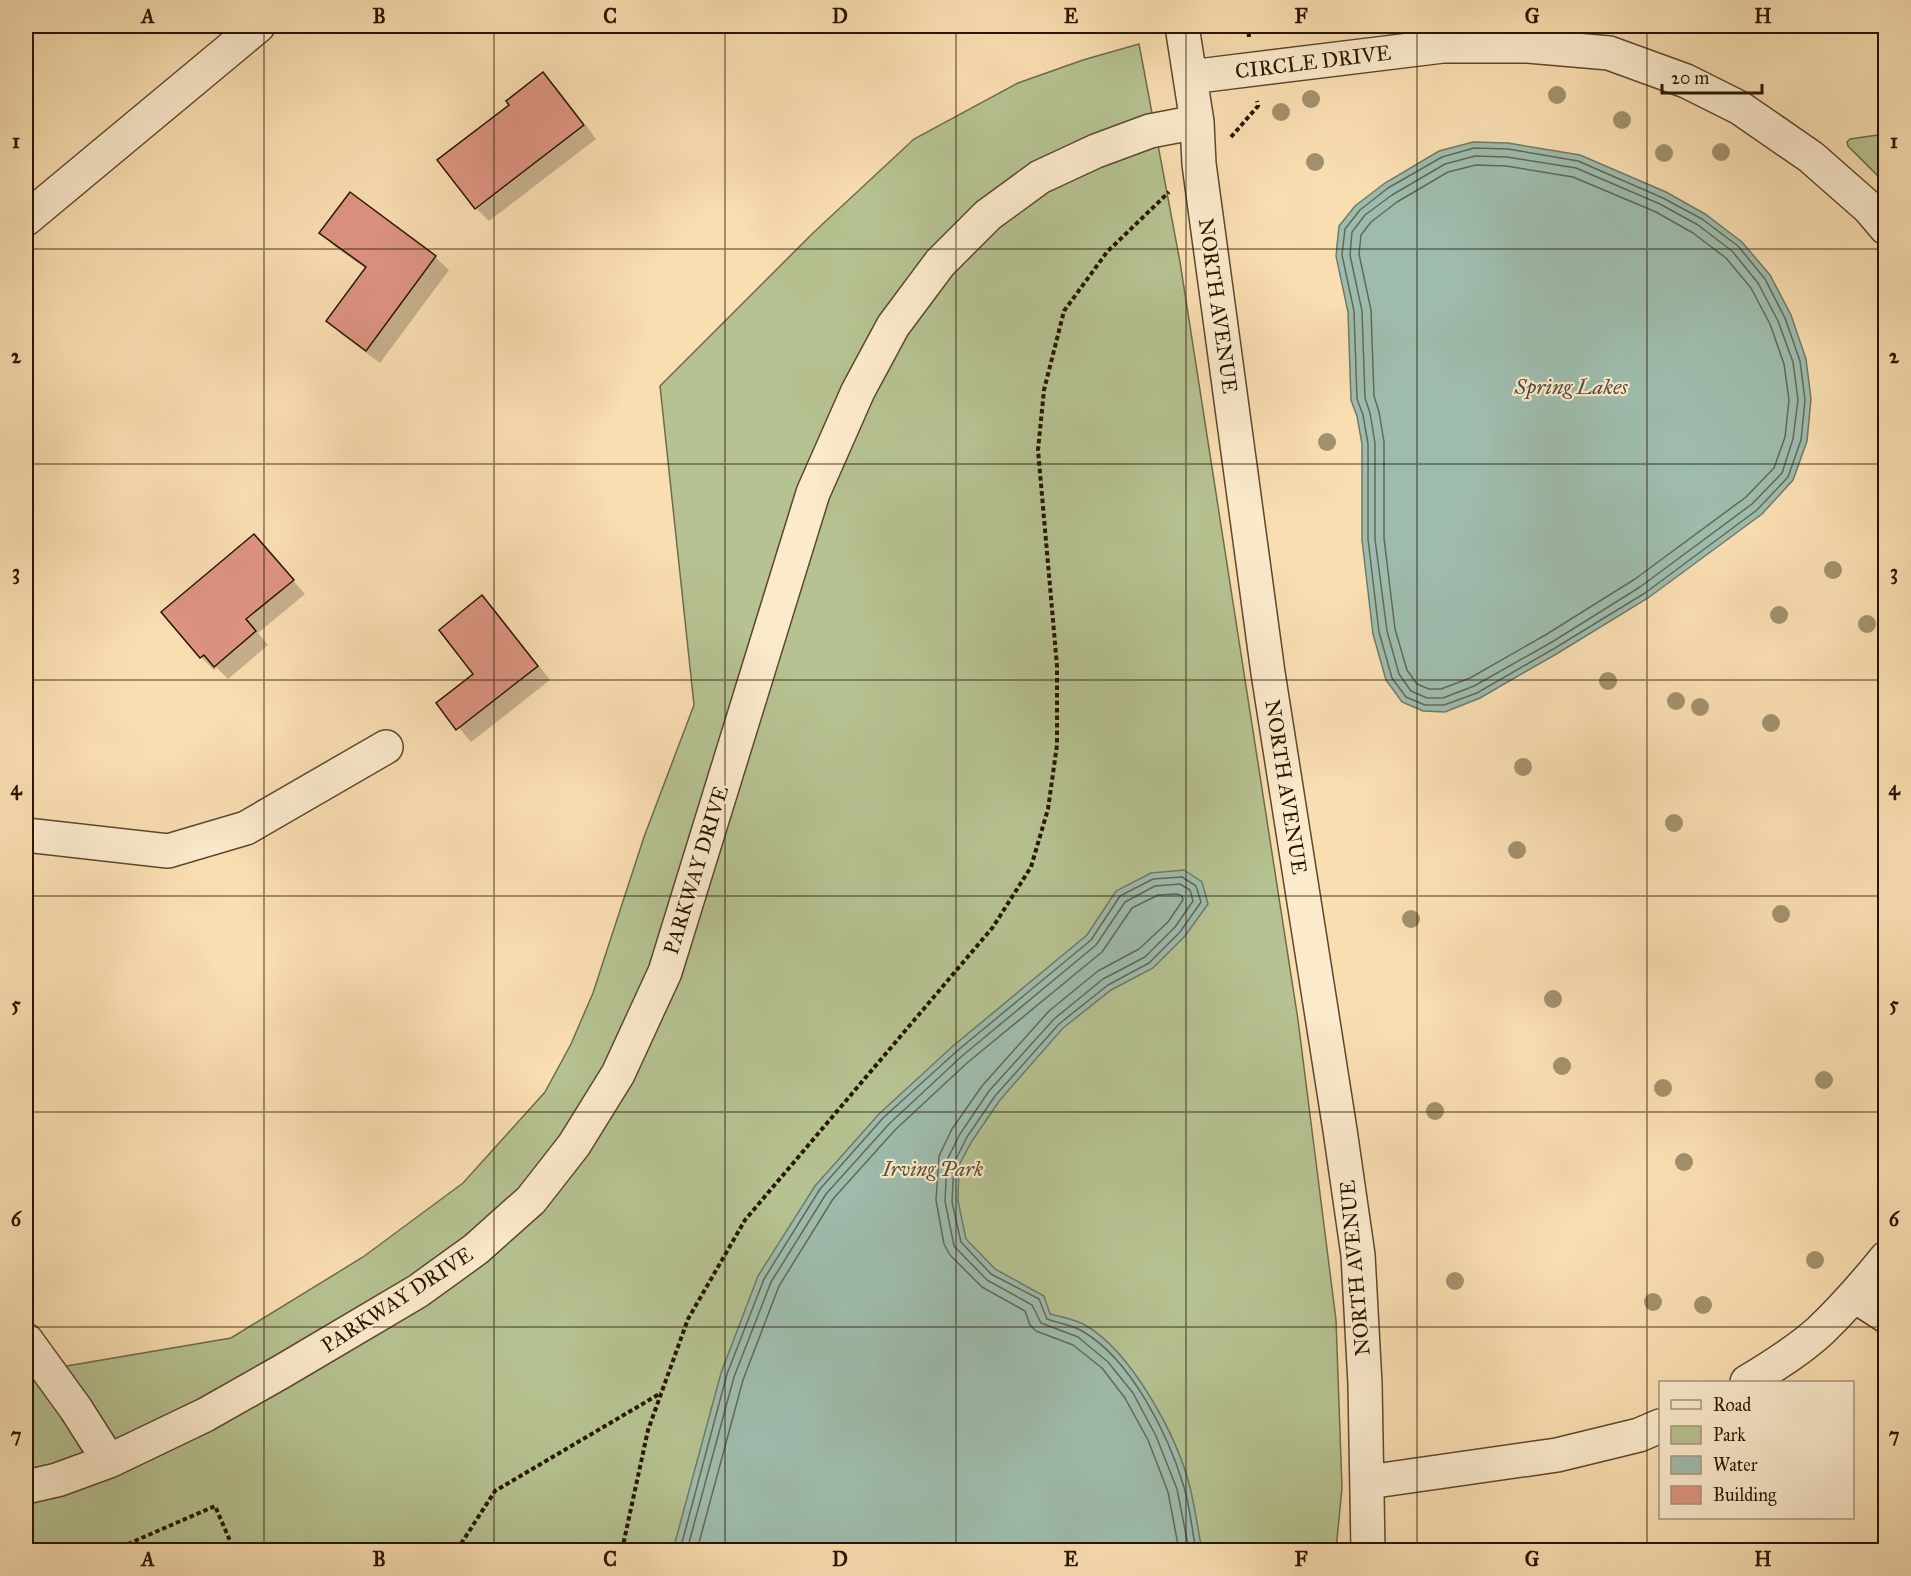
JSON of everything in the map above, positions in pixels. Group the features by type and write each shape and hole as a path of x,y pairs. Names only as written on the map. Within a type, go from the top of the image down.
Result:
{"street":[{"path":"26,219 258,26"},
{"name":"NORTH AVENUE","path":"1182,26 1197,122 1199,164 1268,673 1341,1130 1358,1255 1368,1482 1368,1551"},
{"name":"CIRCLE DRIVE","path":"1190,77 1443,46 1528,46 1609,53 1686,81 1740,108 1811,157 1869,208 1886,228"},
{"name":"PARKWAY DRIVE","path":"26,1487 57,1480 109,1461 205,1415 350,1333 418,1291 476,1249 531,1200 574,1144 618,1074 665,972 813,493 858,391 893,326 940,263 988,215 1040,177 1096,151 1150,131 1197,122"},
{"path":"26,835 168,851 246,828 386,747"},
{"path":"1750,1381 1818,1333 1855,1296 1886,1258"},
{"path":"1855,1296 1886,1316"},
{"path":"26,1340 76,1409 109,1461"},
{"path":"1368,1482 1557,1455 1639,1435 1659,1426"}],"path":[{"path":"622,1551 648,1430 688,1319 745,1220 993,927 1031,867 1048,809 1057,745 1057,666 1038,450 1044,390 1064,311 1107,252 1236,132 1258,106 1248,26"},
{"path":"457,1551 495,1491 661,1392"},
{"path":"114,1551 215,1506 234,1551"}],"green space":[{"name":"Irving Park","path":"1139,44 1180,262 1298,1020 1336,1320 1342,1488 1336,1550 26,1550 26,1373 231,1338 363,1257 463,1183 545,1092 571,1044 593,993 644,837 694,705 660,386 813,233 914,139 1018,83 1083,60"},
{"path":"1886,134 1885,181 1848,146 1847,142 1850,139"}],"water":[{"name":"Spring Lakes","path":"1473,142 1508,143 1580,155 1666,192 1705,214 1742,242 1770,275 1791,315 1806,359 1811,399 1807,441 1793,480 1762,514 1648,598 1558,653 1480,698 1445,712 1423,711 1402,702 1386,680 1373,634 1362,540 1362,444 1357,416 1351,400 1348,312 1336,256 1339,226 1355,206 1385,183 1439,151"},
{"path":"1184,870 1202,882 1208,904 1185,936 1153,968 1111,990 1063,1028 1000,1100 972,1141 959,1165 958,1201 966,1239 995,1269 1044,1296 1050,1314 1085,1325 1119,1355 1135,1375 1163,1420 1184,1467 1192,1495 1202,1550 673,1550 721,1373 758,1276 815,1186 879,1114 953,1046 1087,935 1116,891 1151,873"}],"building":[{"path":"543,72 584,125 475,209 437,160 509,105 506,101"},
{"path":"350,192 436,256 366,351 326,321 366,267 319,233"},
{"path":"254,534 294,580 246,619 256,631 214,667 204,655 200,658 161,612"},
{"path":"482,595 538,666 456,730 436,703 473,674 439,630"}]}
